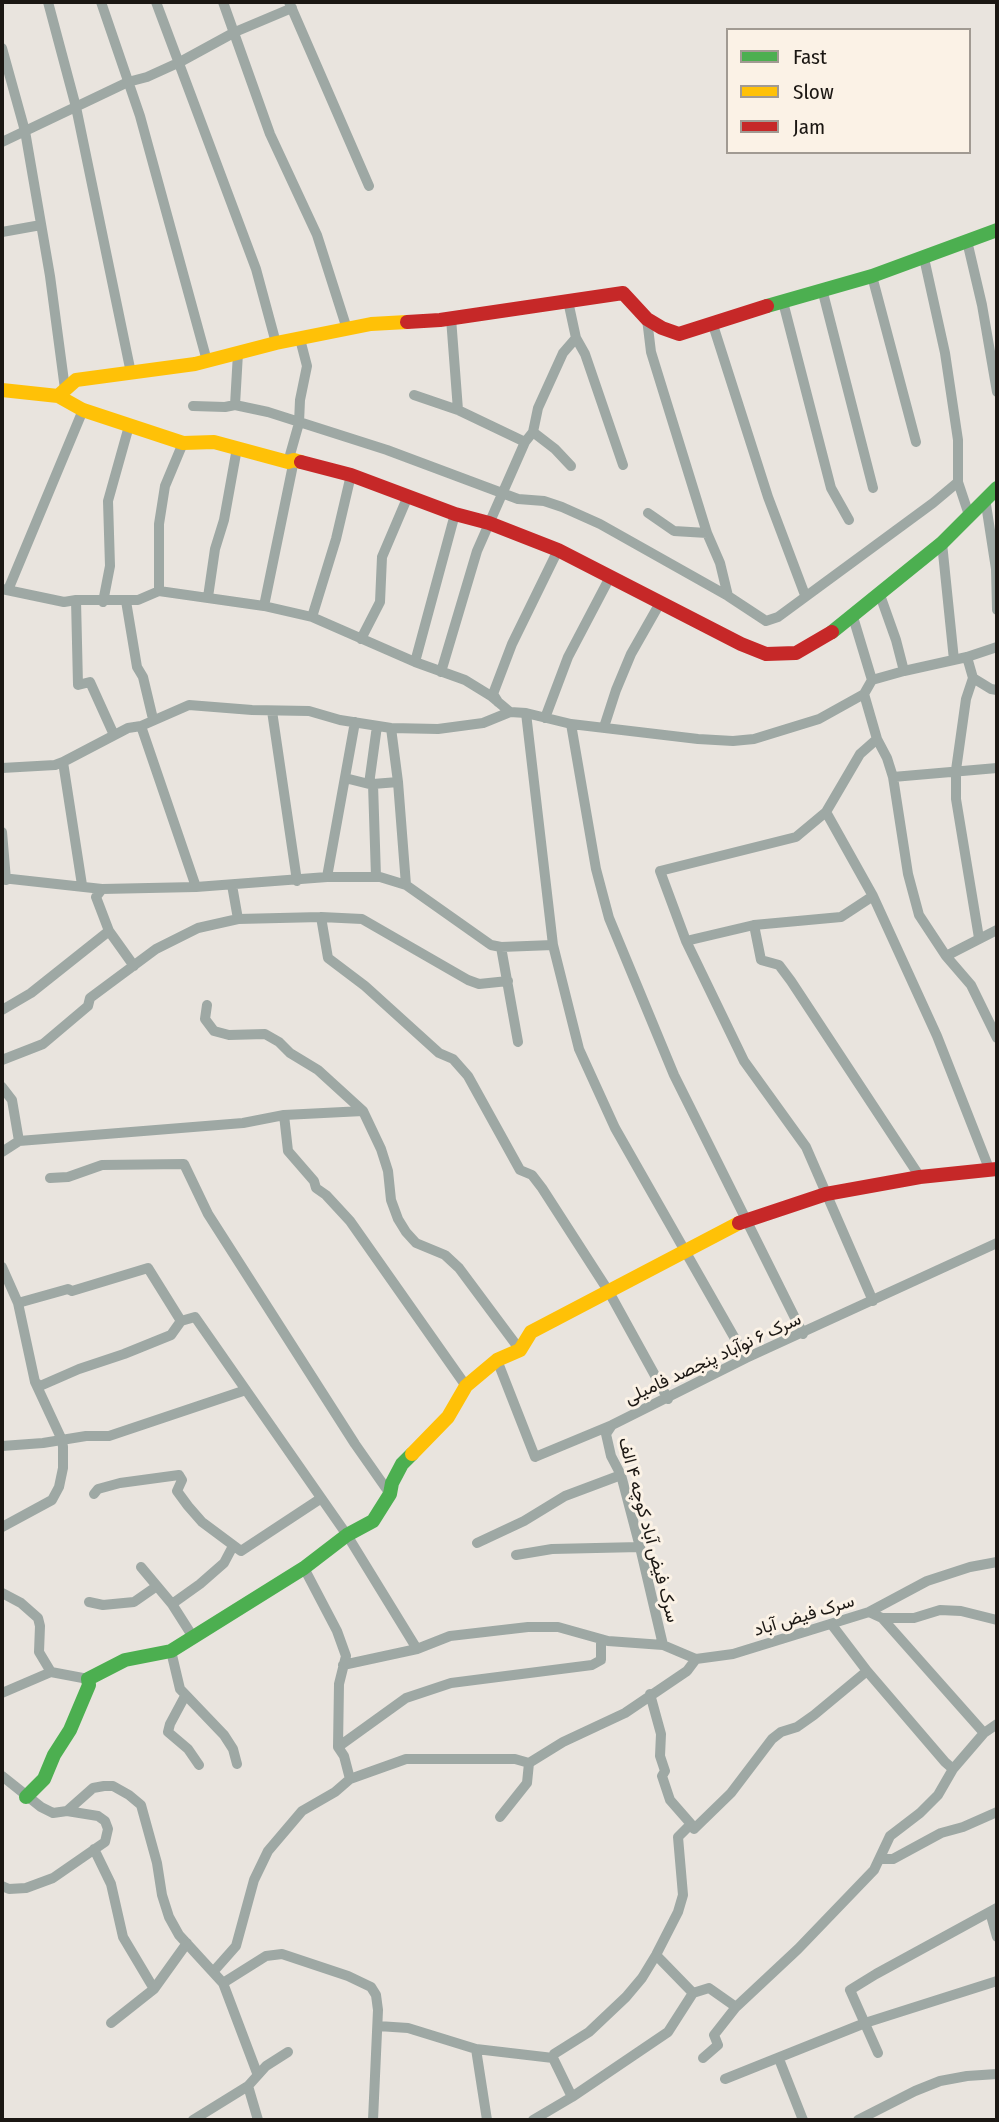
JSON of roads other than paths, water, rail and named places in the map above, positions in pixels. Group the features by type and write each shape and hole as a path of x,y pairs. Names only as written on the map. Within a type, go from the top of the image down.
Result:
{"street":[{"path":"48,2 76,107 131,373"},
{"path":"101,2 140,116 207,361"},
{"path":"156,2 256,269 276,343"},
{"path":"223,2 270,134 317,234 347,329"},
{"path":"2,142 128,82 147,77 180,62 290,5 369,186"},
{"path":"2,48 24,131 41,225 62,393"},
{"path":"2,232 41,225"},
{"path":"62,393 76,380 207,361 276,343 371,324 451,318 623,293 647,319 679,334 872,276 997,230"},
{"path":"967,241 982,305 997,392"},
{"path":"924,258 945,354 958,440 958,482 969,515"},
{"path":"872,276 916,442"},
{"path":"822,289 873,488"},
{"path":"568,301 576,338 585,354 623,465"},
{"path":"783,302 831,488 849,520"},
{"path":"451,318 458,410"},
{"path":"647,319 651,352 707,533 720,563 728,596"},
{"path":"713,325 768,497 805,595"},
{"path":"441,672 477,551 525,442 533,432 538,408 553,375 564,353 576,338"},
{"path":"264,606 299,423 300,400 307,366 300,339"},
{"path":"235,405 238,353"},
{"path":"2,390 62,393 83,410 183,443 214,442 351,475 558,550 741,644 766,654 796,653 834,631 942,544 997,488"},
{"path":"414,395 458,410 525,442"},
{"path":"193,406 235,405 268,412 387,450 518,499 544,501 600,524 728,596 766,621 778,617 958,482"},
{"path":"83,410 5,590 64,603 76,600 138,600 159,591 264,606 312,617 415,662 465,680 510,712"},
{"path":"103,602 110,566 108,501 129,426"},
{"path":"533,432 571,466"},
{"path":"159,591 159,524 165,486 183,443"},
{"path":"208,597 215,549 224,520 237,448"},
{"path":"312,617 336,539 351,475"},
{"path":"361,639 380,602 382,557 408,496"},
{"path":"985,498 996,569 997,610"},
{"path":"648,513 674,531 707,533"},
{"path":"415,662 455,514"},
{"path":"942,544 954,660"},
{"path":"499,703 493,694 512,644 558,550"},
{"path":"545,718 568,657 610,578"},
{"path":"880,595 889,616 904,671"},
{"path":"76,600 78,685 90,682 114,735"},
{"path":"126,601 137,667 143,677 153,719"},
{"path":"604,727 631,654 660,603"},
{"path":"853,617 872,680"},
{"path":"2,768 55,765 128,727 141,726 189,705 309,711 391,728 438,729 483,723 510,712 526,713 571,724 698,739 754,739 820,719 864,694 872,680 997,647"},
{"path":"967,657 973,678 966,699 956,799 979,938"},
{"path":"973,678 997,690"},
{"path":"864,694 877,739 893,777 908,874 919,915 946,956 971,985 997,1038"},
{"path":"272,711 297,881"},
{"path":"526,713 553,945 579,1049 615,1128 746,1358"},
{"path":"327,877 355,722"},
{"path":"571,724 596,869 609,918 674,1075 803,1334"},
{"path":"141,726 196,887"},
{"path":"376,877 371,785 377,726"},
{"path":"391,728 406,885"},
{"path":"873,1301 806,1147 744,1060 687,941 660,871 796,837 826,812 860,754 877,739"},
{"path":"63,762 82,886"},
{"path":"893,777 997,768"},
{"path":"345,778 371,785 398,782"},
{"path":"2,1693 51,1672 88,1679 125,1660 171,1651 304,1568 347,1535 373,1521 390,1494 392,1483 402,1464 448,1417 466,1386 498,1360 520,1350 531,1332 747,1219 825,1194 920,1177 994,1170 873,896 826,812"},
{"path":"2,832 4,879 102,889 196,887 327,877 376,877 406,885 491,945 553,945"},
{"path":"232,885 238,919"},
{"path":"102,889 96,897 109,931 134,966"},
{"path":"687,941 754,925 841,917 873,896"},
{"path":"321,917 328,958 365,986 439,1054 453,1059 468,1076 520,1170 532,1175 542,1188 609,1292 668,1399"},
{"path":"2,1060 43,1044 88,1006 90,998 156,949 198,928 238,919 362,919 478,984 508,981"},
{"path":"754,925 761,960 779,965 791,981 920,1177"},
{"path":"946,956 997,930"},
{"path":"2,1010 31,993 109,931"},
{"path":"501,947 518,1042"},
{"path":"206,1004 205,1019 215,1031 229,1035 265,1034 318,1070 363,1111 381,1149 388,1171 391,1200 406,1232 416,1243 444,1255 460,1268 520,1350"},
{"path":"2,1087 12,1100 19,1141"},
{"path":"2,1152 19,1141 243,1123 284,1115 363,1111"},
{"path":"284,1115 288,1151 317,1188 350,1221 466,1386"},
{"path":"50,1178 68,1177 102,1165 184,1164 208,1214 390,1494"},
{"name":"سرک ۶ نوآباد پنجصد فامیلی","path":"498,1360 535,1457 612,1425 746,1358 997,1243"},
{"path":"2,1267 18,1303 36,1382 62,1440 62,1468 52,1500 2,1527"},
{"path":"18,1303 68,1289 72,1292 148,1268 181,1321"},
{"path":"36,1382 40,1386 171,1335 181,1321 195,1317 347,1535 417,1649"},
{"path":"2,1446 86,1436 109,1436 246,1390"},
{"name":"سرک فيض آباد کوچه ۴ الف","path":"612,1425 606,1434 611,1456 621,1475 663,1645"},
{"path":"94,1494 98,1489 120,1483 179,1475 182,1480 177,1491 202,1522 241,1551 320,1499"},
{"path":"477,1544 524,1521 565,1496 621,1475"},
{"path":"172,1604 224,1563 233,1546"},
{"path":"516,1555 552,1549 640,1547"},
{"path":"869,1612 927,1581 970,1567 997,1562"},
{"path":"141,1567 172,1604 192,1637"},
{"path":"304,1568 337,1631 346,1656 339,1684 339,1755 350,1779"},
{"path":"89,1602 103,1605 134,1602 157,1586"},
{"path":"2,1593 22,1602 38,1618 39,1651 51,1672"},
{"name":"سرک فيض آباد","path":"696,1659 733,1654 869,1612 882,1618 914,1618 940,1610 961,1611 997,1620"},
{"path":"882,1618 984,1733"},
{"path":"832,1625 867,1671 953,1769"},
{"path":"213,1972 236,1946 254,1880 268,1852 302,1811 335,1792 350,1779 406,1759 515,1759 529,1763 563,1742 625,1713 687,1671 696,1659 663,1645 601,1640 558,1627 528,1627 450,1636 417,1649 344,1665"},
{"path":"339,1755 406,1698 451,1684 592,1665 601,1660 601,1640"},
{"path":"171,1651 176,1678 185,1696 224,1735 233,1749 237,1764"},
{"path":"650,1694 661,1734 660,1756 665,1771 662,1776 670,1800 695,1829 731,1793 772,1739 814,1715 867,1671"},
{"path":"26,1797 44,1779 54,1755 74,1722 89,1685 88,1679"},
{"path":"185,1696 168,1732 188,1749 198,1765"},
{"path":"703,2058 718,2045 714,2035 736,2007 799,1950 874,1870 890,1836 938,1795 953,1769 984,1733 997,1724"},
{"path":"499,1817 527,1783 529,1763"},
{"path":"2,1776 26,1797 53,1813 67,1811 98,1816 108,1829 105,1842 54,1878 26,1888 9,1889 2,1886"},
{"path":"67,1811 93,1788 104,1786 113,1786 141,1805 165,1906 179,1935 223,1983 257,2073"},
{"path":"881,1859 893,1858 941,1833 964,1827 997,1812"},
{"path":"553,2058 554,2054 589,2032 626,1997 656,1955 678,1912 683,1895 677,1838 691,1824"},
{"path":"94,1849 111,1884 123,1937 154,1989"},
{"path":"878,2053 850,1990 993,1910 997,1937"},
{"path":"111,2023 154,1989 187,1943"},
{"path":"223,1983 266,1956 282,1954 348,1976 371,1987 376,1995 378,2026 373,2120"},
{"path":"656,1955 693,1993"},
{"path":"725,2079 865,2022 997,1981"},
{"path":"533,2120 668,2032 693,1993 709,1988 736,2007"},
{"path":"378,2026 408,2028 476,2049 553,2058"},
{"path":"476,2049 487,2120"},
{"path":"193,2120 248,2087 257,2073 288,2052"},
{"path":"553,2058 572,2097"},
{"path":"779,2059 803,2120"},
{"path":"858,2120 940,2081 997,2074"},
{"path":"248,2087 258,2120"}]}
